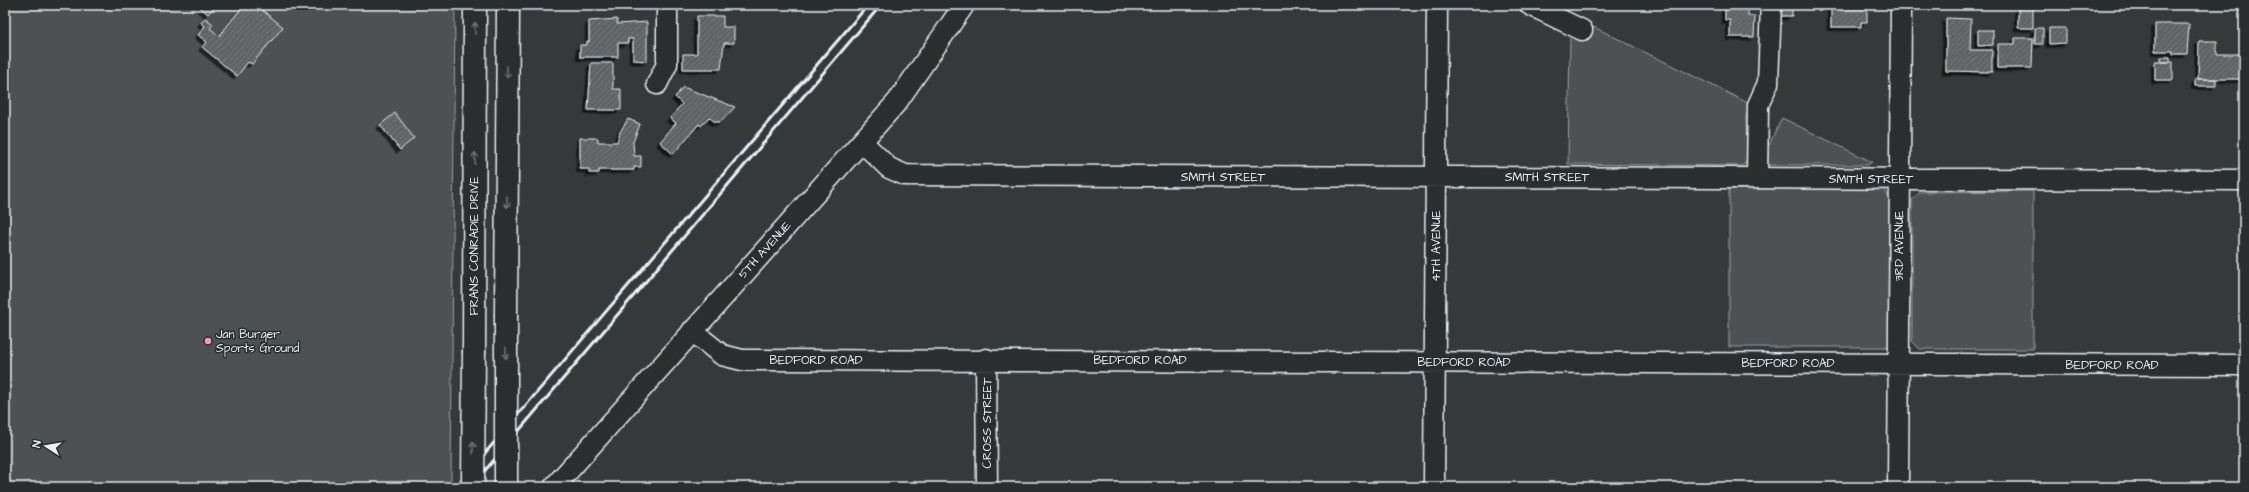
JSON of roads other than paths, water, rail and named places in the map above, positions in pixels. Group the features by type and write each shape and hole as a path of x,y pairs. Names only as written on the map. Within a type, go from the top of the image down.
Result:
{"main road":[{"name":"FRANS CONRADIE DRIVE","path":"473,487 475,5"},
{"path":"506,487 508,5"}],"street":[{"path":"656,84 667,64 667,5"},
{"name":"5TH AVENUE","path":"554,487 897,102 964,5"},
{"name":"4TH AVENUE","path":"1434,487 1437,5"},
{"path":"1530,5 1582,30"},
{"path":"1758,178 1758,105 1768,84 1771,5"},
{"name":"3RD AVENUE","path":"1898,487 1901,5"},
{"name":"SMITH STREET","path":"862,142 889,168 906,176 2244,180"},
{"name":"BEDFORD ROAD","path":"692,331 722,355 742,360 986,359 2244,365"},
{"name":"CROSS STREET","path":"986,359 987,487"}],"railway":[{"path":"456,487 868,5"},
{"path":"471,487 881,5"}],"place":[{"name":"Jan Burger Sports Ground","path":"208,341"}]}
